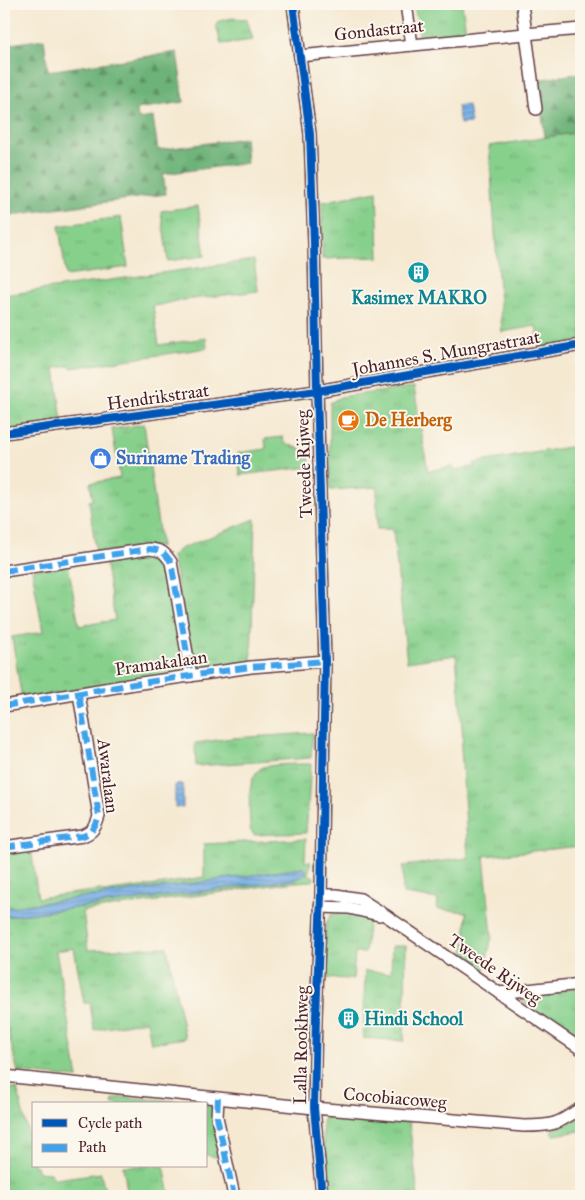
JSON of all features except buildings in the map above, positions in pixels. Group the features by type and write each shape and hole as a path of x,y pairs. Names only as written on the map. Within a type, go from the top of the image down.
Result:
{"street":[{"name":"Tweede Rijweg","path":"293,4 310,134 314,244 325,661 321,895 336,895 360,900 388,916 581,1050"},
{"path":"406,4 412,45"},
{"path":"522,4 536,108"},
{"name":"Gondastraat","path":"300,56 581,29"},
{"name":"Johannes S. Mungrastraat","path":"317,391 581,345"},
{"name":"Hendrikstraat","path":"4,433 317,391"},
{"path":"4,571 149,549 163,552 171,562 191,676"},
{"name":"Pramakalaan","path":"4,706 251,667 325,661"},
{"name":"Awaralaan","path":"4,847 83,836 91,833 95,827 99,816 79,694"},
{"name":"Lalla Rookhweg","path":"321,895 314,1108 322,1196"},
{"name":"Tweede Rijweg","path":"320,907 350,908 388,916"},
{"path":"498,992 581,984"},
{"name":"Cocobiacoweg","path":"4,1076 314,1108 524,1126 551,1125 560,1122 581,1108"},
{"path":"218,1098 217,1117 234,1196"},
{"name":"Cocobiacoweg","path":"567,1118 581,1113"}],"green space":[{"path":"414,4 462,4 466,32 420,36"},
{"path":"233,18 247,19 253,40 221,44 216,25 219,21"},
{"path":"44,39 48,71 177,52 184,102 137,109 138,119 153,117 158,150 245,138 247,163 163,174 166,194 4,216 4,45"},
{"path":"581,73 581,132 545,137 537,80"},
{"path":"581,132 581,341 540,348 536,326 502,332 489,146"},
{"path":"377,191 379,257 322,259 322,202"},
{"path":"198,206 205,256 168,261 161,211"},
{"path":"121,217 128,267 66,276 59,226"},
{"path":"254,260 258,291 176,301 153,306 159,345 206,338 207,348 71,368 69,366 55,368 62,422 4,430 4,295"},
{"path":"414,387 428,471 453,466 454,470 475,466 474,463 581,445 581,846 484,856 492,936 483,977 464,963 467,912 437,909 438,899 403,894 403,866 468,858 461,747 463,739 456,655 407,662 393,529 377,529 377,487 330,490 330,403 340,397"},
{"path":"144,424 161,546 96,552 89,501 93,500 90,483 120,478 112,429"},
{"path":"283,437 284,443 309,452 310,467 240,475 238,453 266,449 265,439"},
{"path":"255,519 251,664 200,671 196,668 193,660 172,556 180,549"},
{"path":"154,553 165,560 185,663 181,671 177,674 22,700 12,637 43,632 32,570 68,565 79,626 115,620 105,560"},
{"path":"313,733 311,758 196,766 195,743 233,738"},
{"path":"311,764 306,833 254,835 250,829 249,803 255,775 260,769 267,766"},
{"path":"306,839 305,862 311,862 308,874 314,877 312,881 83,911 88,950 167,947 185,1038 151,1043 147,1021 94,1030 90,1003 84,1003 74,948 56,951 78,1078 18,1072 4,1015 4,917 291,880 299,878 303,868 6,908 4,852 31,848 38,898 101,890 102,892 204,877 204,844"},
{"path":"340,912 370,918 365,953 355,953 353,979 323,978 326,923 331,915"},
{"path":"392,946 406,946 404,1041 363,1038 365,971 391,973"},
{"path":"581,987 581,1046 523,1003 525,995"},
{"path":"4,1088 17,1089 32,1149 32,1168 37,1168 38,1172 50,1173 55,1179 101,1173 106,1196 4,1196"},
{"path":"121,1097 184,1102 112,1102"},
{"path":"208,1104 212,1107 220,1154 216,1157 208,1155"},
{"path":"334,1114 409,1121 418,1196 328,1196 322,1122 324,1118"},
{"path":"581,1117 581,1131 554,1135 551,1133 552,1130"},
{"path":"123,1168 164,1168 170,1196 128,1196"}],"water":[{"path":"468,105 471,123 460,124 457,106"},
{"path":"178,783 183,785 183,807 175,808 175,785"},
{"path":"306,869 306,874 291,880 4,917 4,908"}],"marked path":[{"path":"4,571 149,549 162,552 171,562 191,676"},
{"path":"4,706 251,667 325,661"},
{"path":"4,847 83,836 92,831 95,826 99,816 79,694"},
{"path":"218,1098 217,1117 234,1196"}],"cycle path":[{"path":"293,4 310,134 325,661 321,895 314,1108 322,1196"},
{"path":"4,433 317,391 581,345"}],"place":[{"name":"Kasimex MAKRO","path":"419,273"},
{"name":"De Herberg","path":"349,420"},
{"name":"Suriname Trading","path":"100,458"},
{"name":"Hindi School","path":"348,1019"}]}
